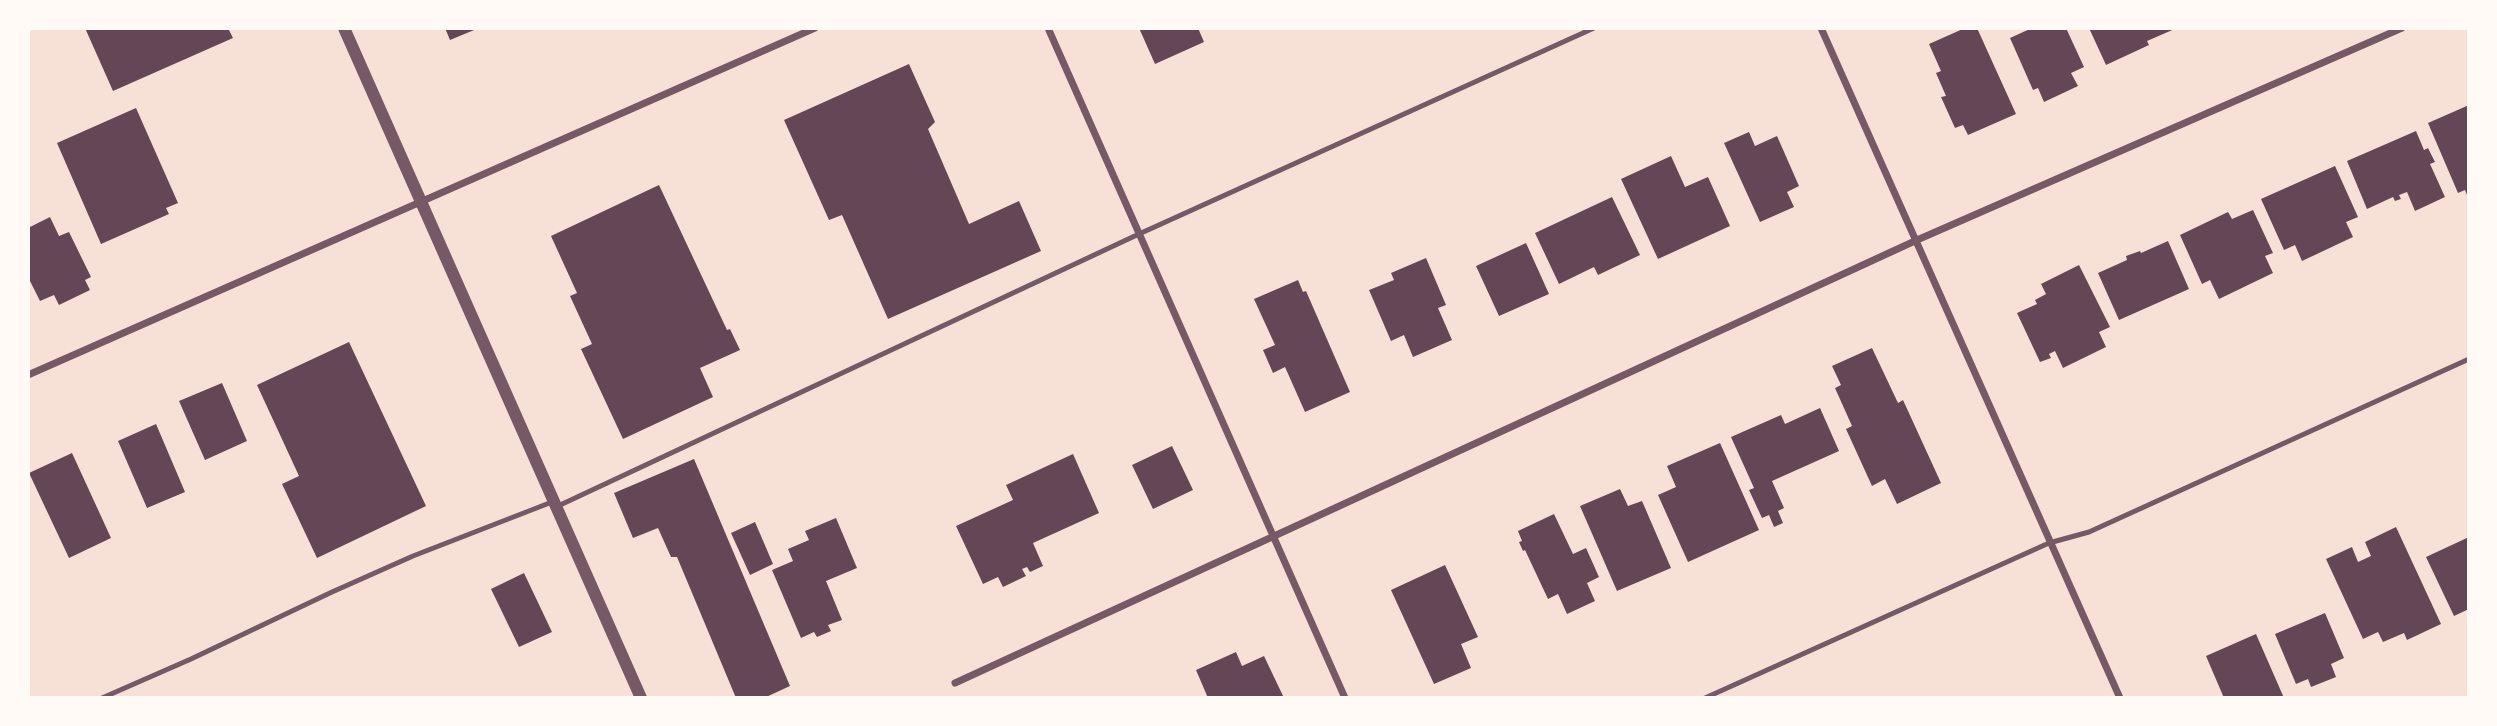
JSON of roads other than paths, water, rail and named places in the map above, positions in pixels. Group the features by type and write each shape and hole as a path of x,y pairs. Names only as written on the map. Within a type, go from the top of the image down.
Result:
{"street":[{"path":"344,28 640,698"},
{"path":"28,375 815,28"},
{"path":"1048,28 1345,698"},
{"path":"1821,28 2120,698"},
{"path":"956,683 1917,240 2402,28"}],"lane":[{"path":"102,698 402,561 554,505 1139,234 1594,28"},
{"path":"1706,698 2049,543 2089,532 2469,359"}]}
